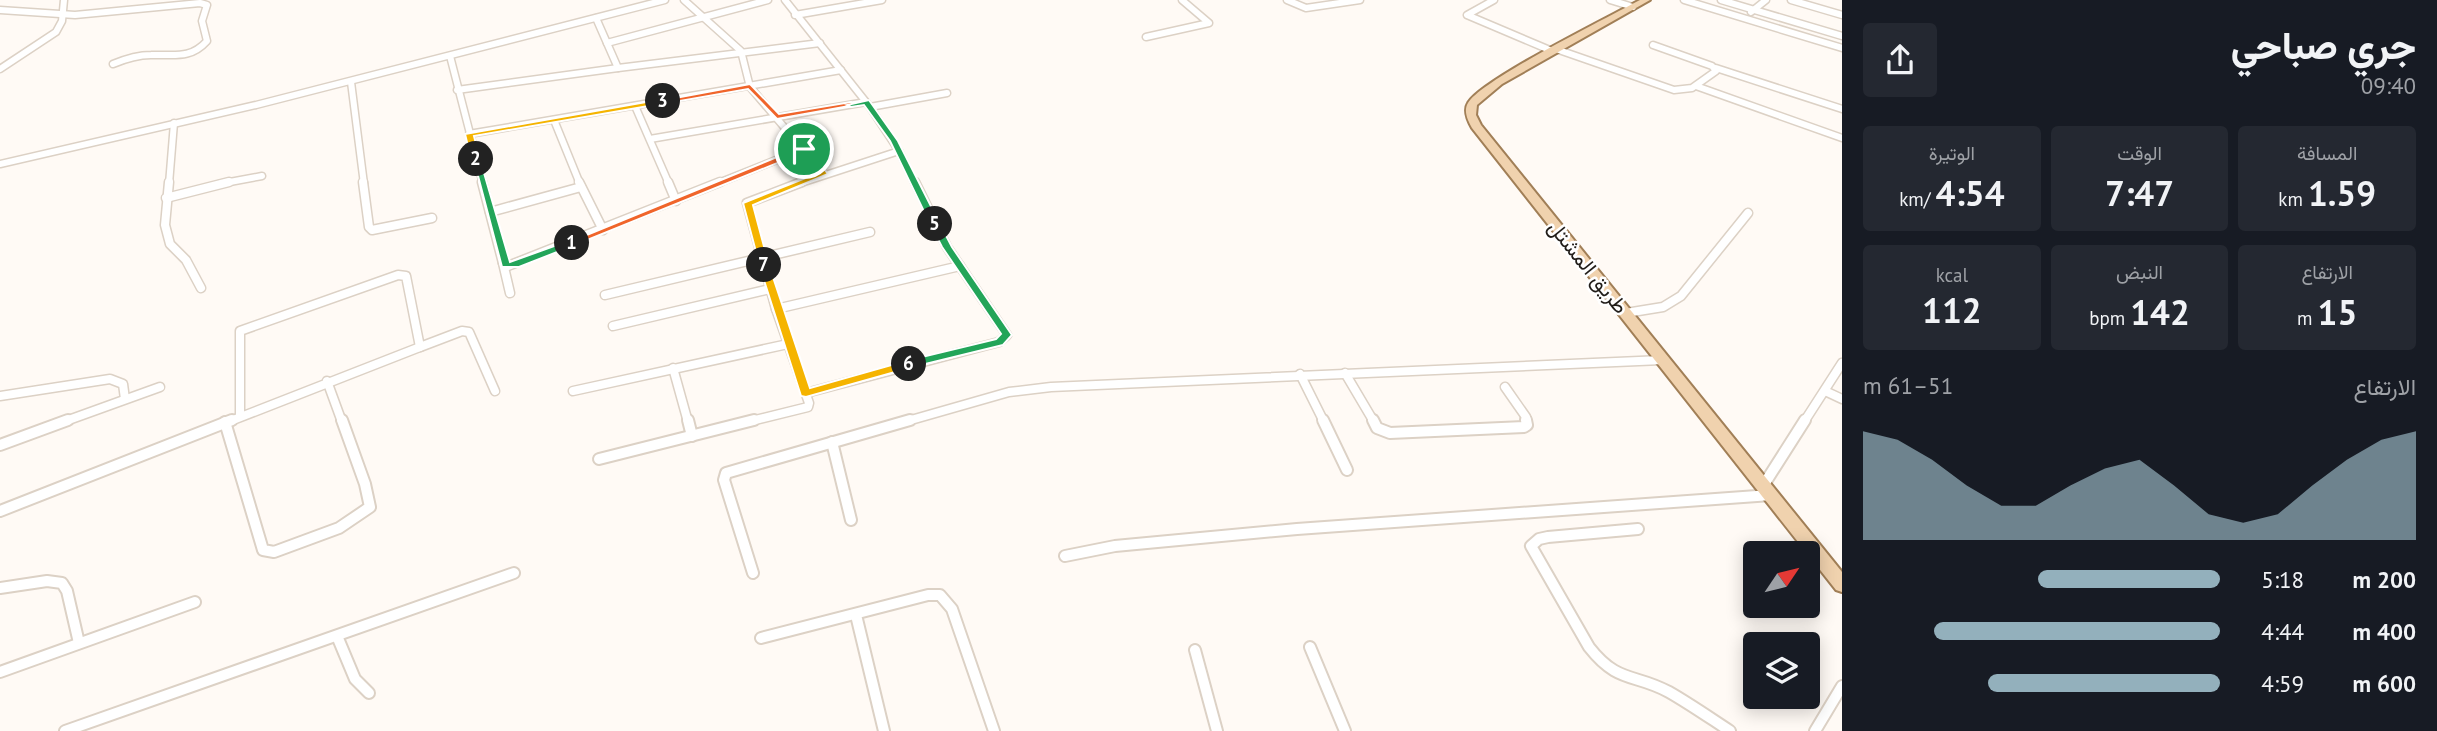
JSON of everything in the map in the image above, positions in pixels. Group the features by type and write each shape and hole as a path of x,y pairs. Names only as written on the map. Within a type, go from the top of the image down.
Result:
{"main road":[{"name":"طريق المشتل","path":"1646,0 1554,50 1479,96 1472,104 1471,116 1842,585"}],"street":[{"path":"0,69 61,27 64,0"},
{"path":"0,164 351,82 665,0"},
{"path":"684,0 741,51 750,87 824,174"},
{"path":"607,43 768,0"},
{"path":"785,0 795,16 868,104 899,151 947,247 1006,332 1005,338 999,342 806,393"},
{"path":"795,16 882,0"},
{"path":"1146,37 1209,23 1182,0"},
{"path":"1287,0 1301,8 1360,0"},
{"path":"1494,0 1467,15 1554,50 1667,88 1681,90 1696,86 1716,71 1716,68"},
{"path":"1610,0 1633,7"},
{"path":"1684,0 1842,48"},
{"path":"1721,0 1842,36"},
{"path":"1744,18 1766,0"},
{"path":"1791,0 1842,15"},
{"path":"0,10 61,15 200,3 207,5 202,21 206,41 197,52 185,56 137,57 113,64"},
{"path":"596,18 618,68"},
{"path":"457,90 741,51 820,43"},
{"path":"1653,45 1842,109"},
{"path":"450,56 510,293"},
{"path":"469,134 841,70"},
{"path":"351,82 369,227 379,230 432,218"},
{"path":"1696,86 1842,138"},
{"path":"650,139 777,117 947,93"},
{"path":"635,106 677,201"},
{"path":"554,120 581,187 603,230"},
{"path":"174,123 166,198 167,237 186,260 201,288"},
{"path":"503,263 508,266 515,265 804,149"},
{"path":"599,459 805,409 810,403 776,309 747,203 824,174 899,151"},
{"path":"166,198 262,176"},
{"path":"490,212 581,187"},
{"path":"1626,313 1663,307 1681,296 1748,213"},
{"path":"605,295 870,232"},
{"path":"776,309 961,266"},
{"path":"240,416 239,333 246,328 403,274 420,347"},
{"path":"613,326 770,289"},
{"path":"0,511 327,381 462,331 469,332 495,391"},
{"path":"573,391 788,344"},
{"path":"753,573 724,476 733,470 1009,392 1300,374 1662,360"},
{"path":"1065,556 1115,546 1297,529 1767,491 1825,391 1839,374 1842,363"},
{"path":"673,368 692,436"},
{"path":"1345,373 1377,428 1390,433 1524,427 1527,425 1526,417 1505,387"},
{"path":"1300,374 1347,470"},
{"path":"0,396 110,379 123,384 125,400"},
{"path":"225,422 263,550 274,552 336,528 363,515 370,507 365,484 327,381"},
{"path":"0,445 160,387"},
{"path":"1825,391 1842,399"},
{"path":"832,442 851,520"},
{"path":"1638,529 1548,537 1539,539 1531,546 1589,647 1601,662 1617,674 1667,691 1730,731"},
{"path":"65,731 514,573"},
{"path":"0,588 47,581 62,583 67,591 79,643"},
{"path":"761,638 928,595 940,595 947,601 994,731"},
{"path":"0,673 195,602"},
{"path":"856,615 884,731"},
{"path":"337,636 355,679 369,693"},
{"path":"1310,647 1345,731"},
{"path":"1195,650 1216,731"},
{"path":"1815,731 1842,686"}],"route":[{"path":"750,87 777,117 866,102 894,141 947,247 1006,332 1005,338 999,342 806,393 783,330 747,206 751,201 824,174 804,149 508,266 503,263 469,134 750,87"}]}
